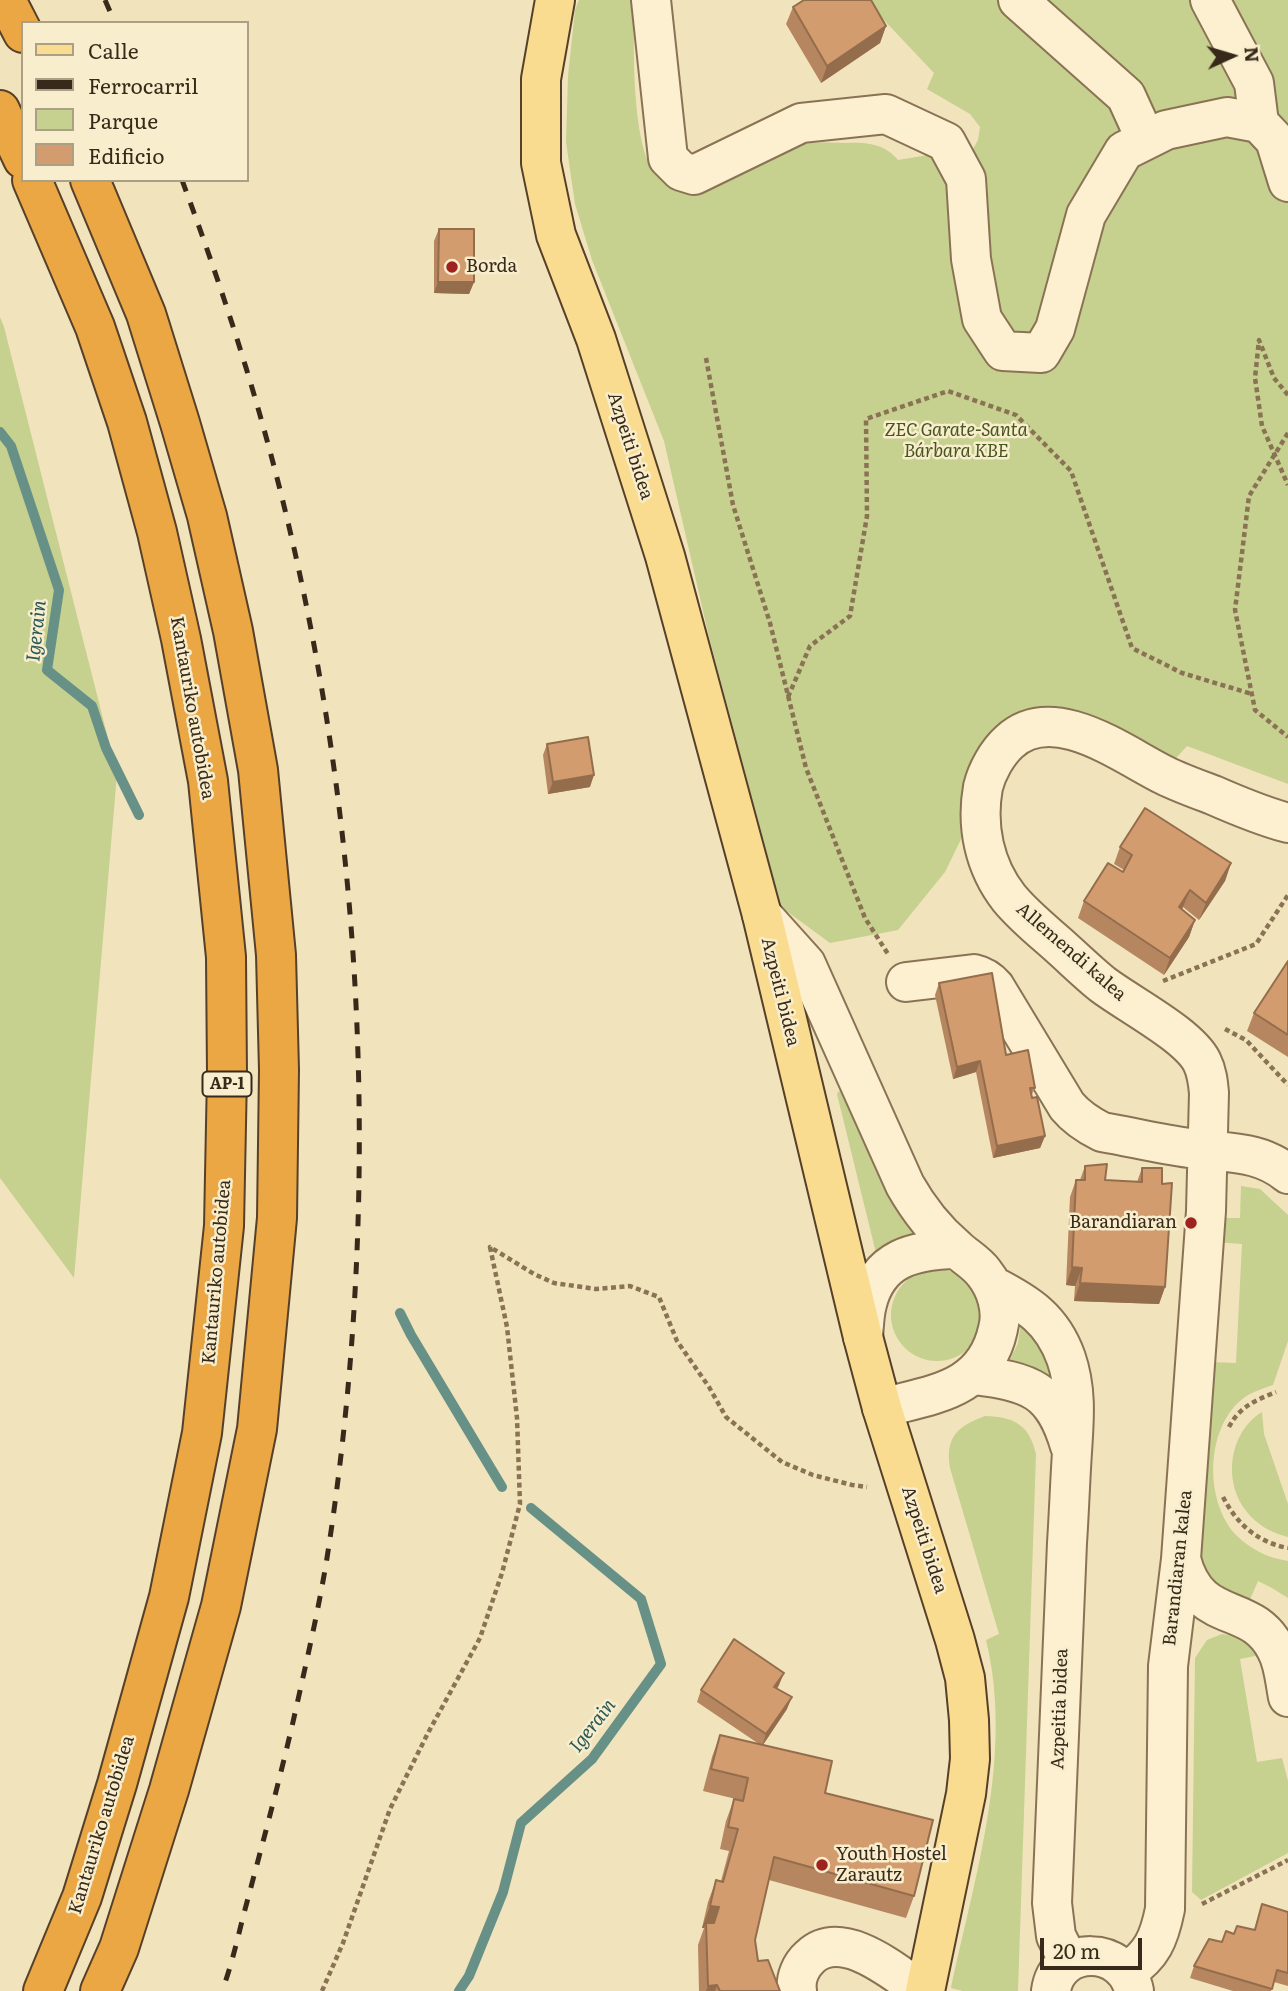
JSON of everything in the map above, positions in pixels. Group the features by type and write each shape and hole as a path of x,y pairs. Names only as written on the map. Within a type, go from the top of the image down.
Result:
{"highway":[{"path":"6,0 21,29"},
{"path":"0,110 21,155"},
{"name":"Kantauriko autobidea","path":"33,182 94,327 127,422 157,532 181,639 208,781 226,957 227,1074 224,1226 202,1433 169,1597 117,1784 82,1897 43,1991"},
{"path":"91,182 146,314 206,516 233,631 259,784 276,955 279,1070 276,1218 257,1429 221,1606 210,1646 169,1790 119,1948 100,1991"}],"main road":[{"name":"Azpeiti bidea","path":"555,0 541,79 541,163 555,235 596,339 665,555 762,915 863,1337 882,1408 965,1678 970,1759 966,1794 923,1991"}],"street":[{"path":"651,0 667,158 681,171 694,175 801,123 886,114 946,142 966,179 971,259 982,319 1003,351 1041,353 1055,329 1086,215 1124,151 1166,130 1227,117 1259,123"},
{"path":"1018,0 1126,96 1146,140"},
{"path":"1210,0 1254,83 1259,123 1275,141 1288,182"},
{"name":"Allemendi kalea","path":"1208,1151 1208,1076 1201,1060 1178,1036 1102,984 1008,897 995,876 980,828 984,782 994,760 1013,738 1025,731 1055,727 1092,736 1166,776 1269,818 1288,823"},
{"path":"762,915 806,964 905,1185 917,1205 956,1249 982,1270 993,1286 998,1304 1000,1324 996,1341 974,1375 940,1393 882,1408"},
{"path":"906,982 967,974 982,976 995,987 1067,1106 1077,1117 1102,1132 1208,1151 1250,1155 1274,1164 1288,1174"},
{"name":"Barandiaran kalea","path":"1131,1982 1141,1962 1150,1952 1161,1927 1165,1909 1168,1665 1181,1559 1208,1151"},
{"path":"863,1337 867,1304 876,1281 891,1266 901,1258 918,1252 956,1249"},
{"name":"Azpeitia bidea","path":"993,1286 1034,1310 1048,1325 1059,1342 1073,1384 1076,1416 1072,1452 1052,1903 1060,1977"},
{"path":"974,1375 1009,1379 1039,1393 1052,1406 1064,1425 1072,1452"},
{"path":"1181,1559 1185,1577 1195,1592 1206,1602 1228,1614"},
{"path":"1168,1665 1176,1650 1197,1628 1217,1615 1242,1616 1268,1637 1279,1657 1288,1698"},
{"path":"797,1991 796,1985 802,1965 818,1950 843,1946 881,1962 923,1991"},
{"path":"1060,1977 1081,1957 1093,1955 1106,1957 1118,1964 1131,1982"}],"path":[{"path":"1288,395 1274,378 1259,340 1255,378 1262,426 1288,485"},
{"path":"706,358 733,505 770,623 806,768 865,918 906,982"},
{"path":"788,697 810,646 850,616 867,516 866,419 948,391 1016,415 1071,471 1132,648 1182,673 1252,694"},
{"path":"1288,433 1249,496 1235,610 1255,710 1288,737"},
{"path":"1155,984 1256,944 1288,895"},
{"path":"322,1991 343,1943 390,1809 428,1732 480,1638 502,1573 520,1504 517,1418 507,1327 490,1247 554,1283 596,1289 630,1286 659,1297 677,1341 726,1417 782,1462 813,1475 867,1487"},
{"path":"1227,1431 1241,1410 1276,1392"},
{"path":"1223,1495 1239,1522 1256,1537 1288,1548"},
{"path":"1197,1906 1288,1860"}],"green space":[{"name":"ZEC Garate-Santa Bárbara KBE","path":"579,0 635,0 635,90 641,140 647,160 661,180 678,186 698,187 728,181 772,156 808,143 867,143 887,150 898,160 934,154 968,158 978,140 980,127 970,114 927,89 934,73 865,0 1288,0 1288,784 1187,746 1168,767 1064,716 967,797 963,835 945,872 898,930 830,943 781,907 709,637 664,441 592,260 575,204 566,142 568,76 575,10"},
{"path":"0,317 117,774 74,1278 0,1178"},
{"path":"839,1091 843,1092 919,1232 896,1239 876,1253 837,1094"},
{"path":"1241,1186 1260,1189 1288,1215 1288,1341 1273,1385 1248,1395 1234,1407 1223,1423 1214,1462 1218,1502 1225,1520 1236,1535 1260,1552 1288,1561 1288,1598 1258,1581 1248,1604 1201,1578 1197,1568 1209,1362 1236,1363 1242,1244 1215,1242 1216,1218 1240,1218"},
{"path":"937,1269 955,1273 970,1282 979,1297 983,1315 979,1333 970,1348 955,1357 937,1361 919,1357 904,1348 895,1333 891,1315 895,1297 904,1282 919,1273"},
{"path":"1022,1317 1033,1328 1060,1383 1008,1364 1018,1343"},
{"path":"1262,1412 1264,1434 1288,1504 1288,1537 1255,1521 1239,1500 1234,1487 1232,1472 1236,1445 1242,1432"},
{"path":"985,1416 1004,1418 1019,1424 1029,1436 1036,1454 1018,1991 963,1991 951,1988 980,1859 994,1771 994,1683 986,1640 999,1634 950,1468 949,1449 951,1441 960,1429"},
{"path":"1222,1634 1242,1637 1260,1655 1240,1659 1257,1762 1282,1758 1288,1781 1288,1853 1201,1900 1192,1892 1195,1658 1207,1640"}],"building":[{"path":"804,0 871,0 886,26 827,66 793,7"},
{"name":"Borda","path":"439,229 474,229 474,282 438,282"},
{"path":"588,737 594,775 553,782 547,744"},
{"path":"1145,808 1231,863 1206,903 1190,890 1179,907 1195,920 1170,958 1084,901 1108,863 1123,872 1132,855 1120,847"},
{"path":"1288,961 1288,1035 1254,1013"},
{"path":"992,973 1006,1055 1028,1050 1035,1088 1030,1088 1032,1098 1037,1097 1045,1136 997,1146 980,1061 957,1067 939,983"},
{"path":"1107,1164 1105,1180 1142,1182 1142,1168 1162,1168 1162,1184 1172,1183 1165,1287 1080,1283 1082,1268 1072,1267 1076,1180 1085,1180 1085,1166"},
{"path":"734,1639 784,1673 774,1687 792,1697 766,1734 701,1690"},
{"name":"Youth Hostel Zarautz","path":"720,1735 832,1761 825,1793 933,1820 914,1896 774,1857 755,1940 758,1961 768,1960 780,1991 720,1991 717,1985 708,1986 706,1923 714,1923 719,1907 710,1906 716,1880 723,1882 738,1829 728,1827 734,1799 743,1801 748,1778 711,1769"},
{"path":"1262,1904 1288,1912 1288,1973 1277,1970 1272,1989 1194,1966 1209,1939 1222,1942 1226,1931 1234,1934 1237,1926 1255,1930"}],"waterway":[{"name":"Igerain","path":"0,432 11,446 59,590 47,670 92,706 106,748 139,815"},
{"name":"Igerain","path":"400,1313 502,1487"},
{"name":"Igerain","path":"459,1991 469,1976 503,1892 521,1823 592,1759 661,1664 641,1599 531,1508"}],"railway":[{"path":"105,0 114,21"},
{"path":"183,182 253,391 291,533 320,677 341,824 354,971 359,1118 356,1266 346,1413 327,1558 288,1744 233,1958 222,1991"}],"place":[{"name":"Borda","path":"452,267"},
{"name":"Barandiaran","path":"1191,1223"},
{"name":"Youth Hostel Zarautz","path":"822,1865"}]}
